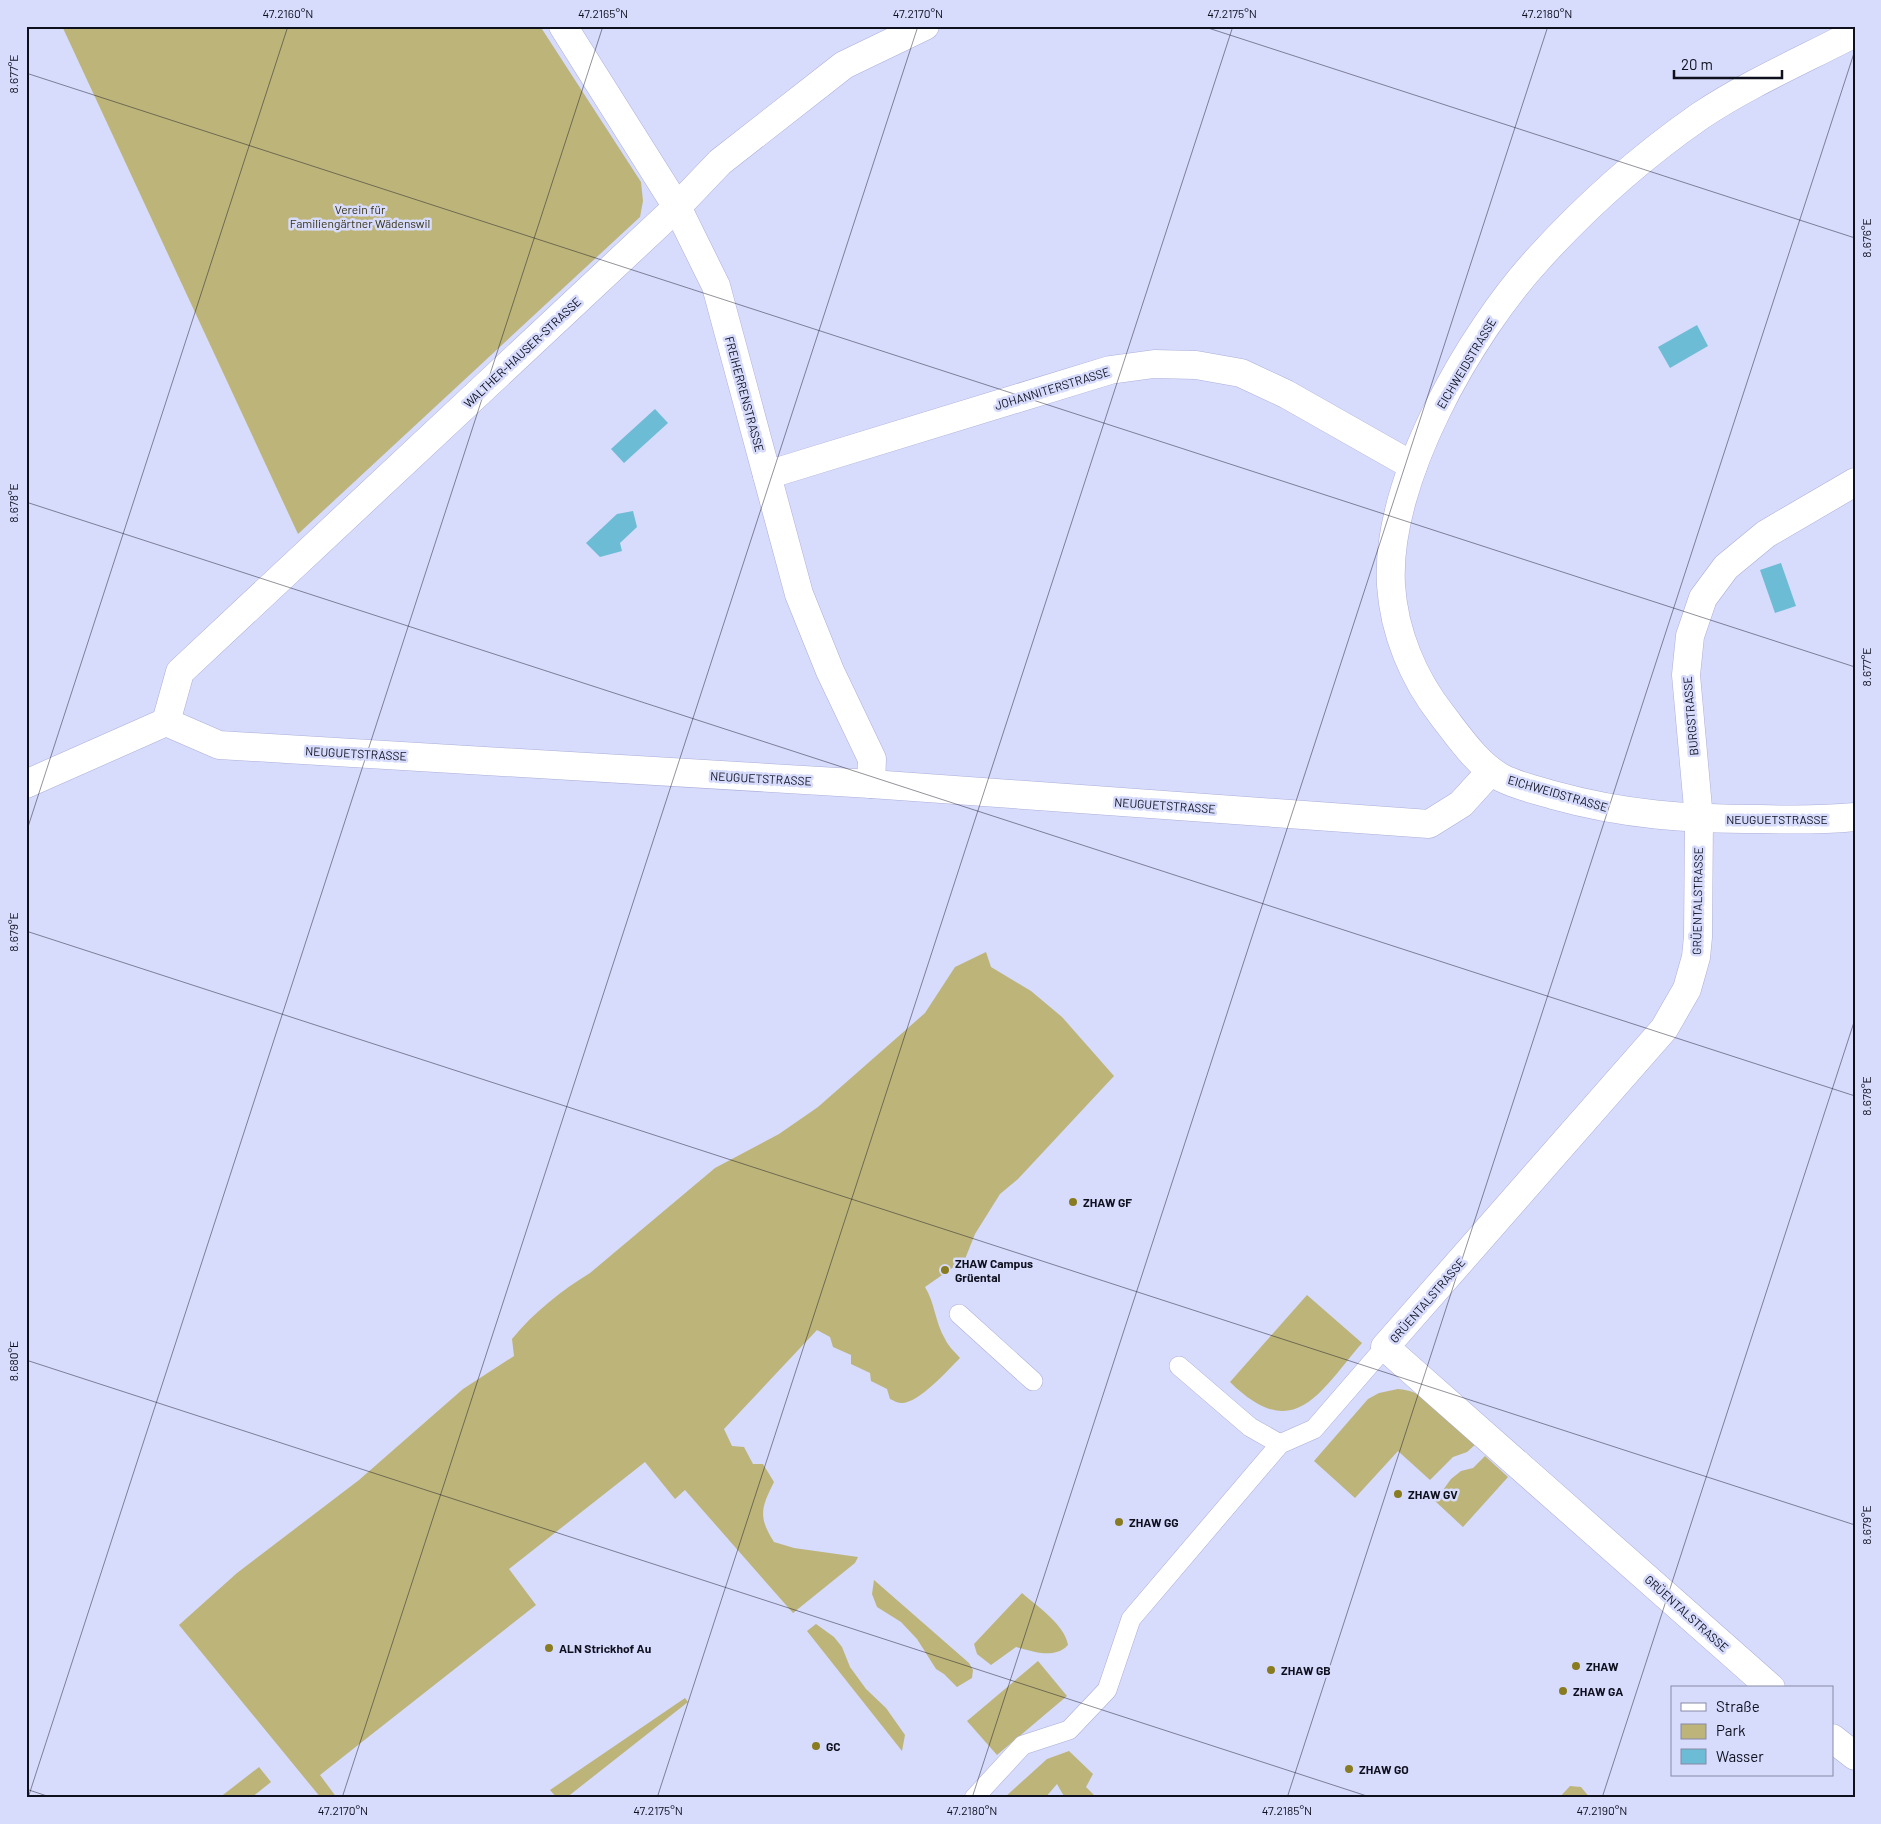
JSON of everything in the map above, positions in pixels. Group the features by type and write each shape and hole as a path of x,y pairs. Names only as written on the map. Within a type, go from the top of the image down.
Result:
{"street":[{"name":"FREIHERRENSTRASSE","path":"562,26 678,207 716,286 799,594 830,671 872,759 871,784"},
{"name":"WALTHER-HAUSER-STRASSE","path":"166,722 180,672 678,207 720,162 844,66 925,26"},
{"name":"EICHWEIDSTRASSE","path":"1699,819 1643,815 1586,803 1520,784 1491,771 1455,731 1430,699 1413,668 1395,616 1391,584 1391,554 1397,521 1413,466 1449,386 1504,300 1538,259 1624,173 1716,106 1855,33"},
{"name":"JOHANNITERSTRASSE","path":"767,475 1110,370 1154,364 1196,365 1241,373 1286,394 1413,466"},
{"name":"BURGSTRASSE","path":"1699,819 1686,675 1690,636 1703,598 1726,567 1766,534 1855,482"},
{"path":"26,784 166,722"},
{"name":"NEUGUETSTRASSE","path":"166,722 219,745 871,784 1429,824 1461,804 1491,771"},
{"name":"NEUGUETSTRASSE","path":"1699,819 1800,820 1855,817"},
{"name":"GRÜENTALSTRASSE","path":"1699,819 1696,957 1687,989 1664,1029 1386,1347 1769,1686"},
{"path":"1834,1740 1855,1756"}],"lane":[{"path":"959,1314 1033,1381"},
{"path":"974,1798 1022,1745 1068,1730 1107,1690 1131,1619 1280,1444 1314,1429 1386,1347"},
{"path":"1179,1366 1250,1427 1280,1444"}],"green space":[{"name":"Verein für Familiengärtner Wädenswil","path":"62,26 540,26 641,182 643,201 640,217 298,534"},
{"path":"986,952 991,967 1031,991 1062,1017 1114,1076 1018,1179 1000,1194 975,1234 965,1259 925,1287 942,1333 948,1344 960,1358 941,1378 916,1398 900,1403 890,1399 887,1389 871,1381 870,1373 851,1364 851,1355 833,1347 830,1337 817,1330 724,1429 732,1446 744,1447 753,1464 763,1464 774,1482 766,1499 763,1512 765,1526 774,1542 794,1548 858,1557 855,1563 793,1613 685,1490 675,1499 645,1462 509,1569 536,1605 320,1775 337,1798 321,1798 179,1625 237,1573 359,1480 463,1389 514,1356 512,1339 548,1303 590,1273 715,1168 779,1134 818,1107 925,1013 955,967"},
{"path":"1307,1295 1362,1343 1318,1394 1304,1405 1289,1411 1272,1410 1252,1400 1230,1382"},
{"path":"1398,1389 1421,1395 1431,1401 1477,1443 1467,1452 1453,1457 1430,1480 1398,1451 1355,1498 1314,1461 1368,1399 1379,1393"},
{"path":"1485,1456 1508,1477 1463,1527 1435,1501 1451,1479 1461,1471 1473,1468"},
{"path":"874,1580 969,1663 973,1670 972,1678 957,1687 936,1669 917,1639 901,1622 877,1607 872,1594"},
{"path":"1022,1593 1056,1623 1066,1637 1068,1645 1062,1650 1050,1653 1016,1647 991,1665 977,1654 974,1644"},
{"path":"816,1624 834,1637 842,1647 850,1667 866,1689 886,1708 905,1735 902,1751 807,1631"},
{"path":"1038,1661 1067,1696 997,1755 967,1721"},
{"path":"685,1698 688,1702 566,1798 557,1798 550,1790"},
{"path":"1069,1751 1093,1774 1086,1787 1097,1798 1065,1798 1057,1784 1045,1798 1004,1798 1047,1759"},
{"path":"259,1767 271,1782 251,1798 219,1798"},
{"path":"1570,1786 1581,1787 1590,1798 1559,1798"}],"water":[{"path":"1697,325 1708,346 1670,368 1658,347"},
{"path":"655,409 668,423 624,463 611,449"},
{"path":"633,511 637,527 620,543 622,551 600,557 586,543 617,514"},
{"path":"1781,563 1796,606 1775,613 1760,570"}],"place":[{"name":"ZHAW GF","path":"1073,1202"},
{"name":"ZHAW Campus Grüental","path":"945,1270"},
{"name":"ZHAW GV","path":"1398,1494"},
{"name":"ZHAW GG","path":"1119,1522"},
{"name":"ALN Strickhof Au","path":"549,1648"},
{"name":"ZHAW","path":"1576,1666"},
{"name":"ZHAW GB","path":"1271,1670"},
{"name":"ZHAW GA","path":"1563,1691"},
{"name":"GC","path":"816,1746"},
{"name":"ZHAW GO","path":"1349,1769"}]}
